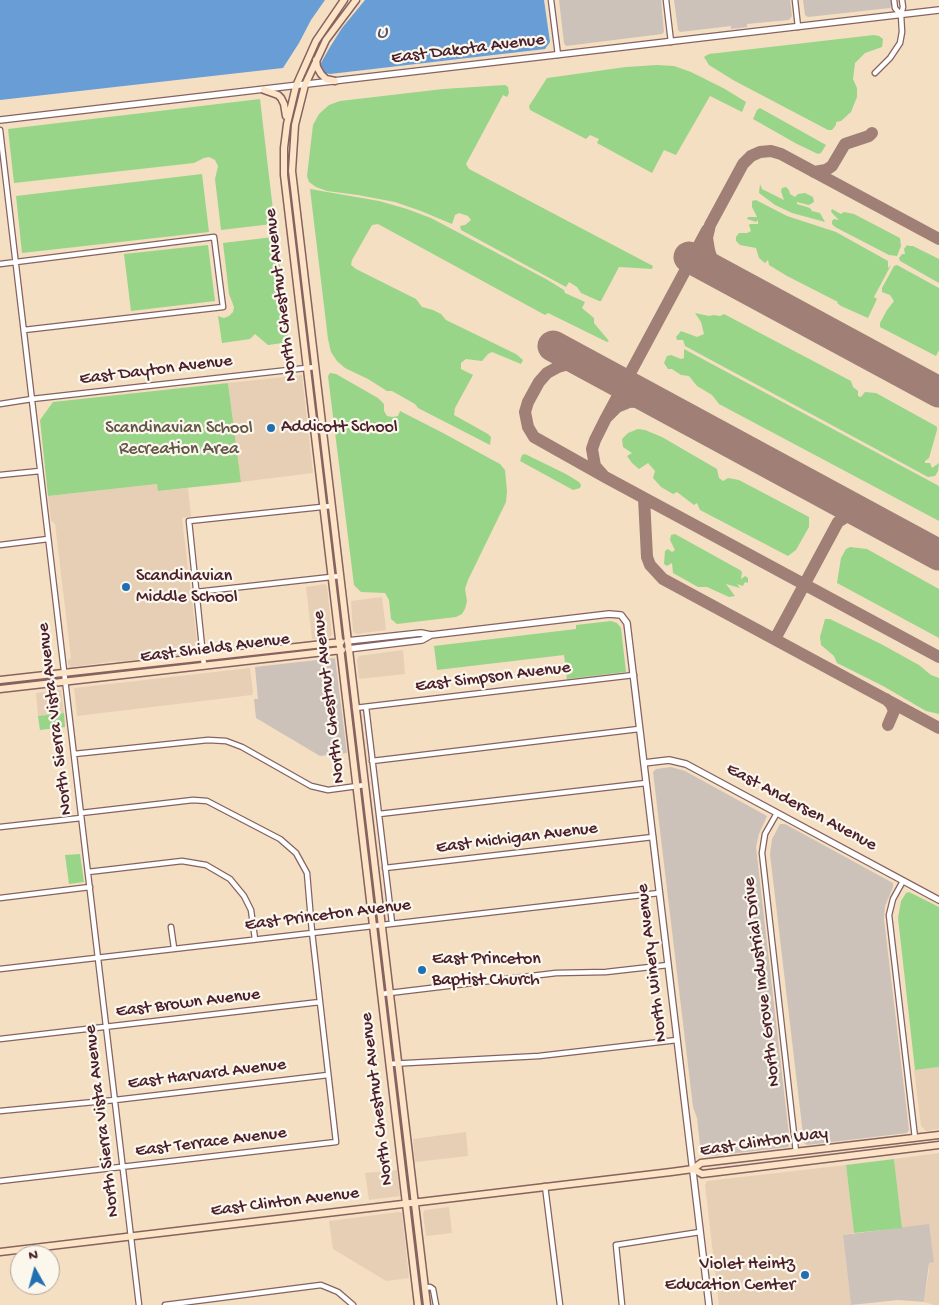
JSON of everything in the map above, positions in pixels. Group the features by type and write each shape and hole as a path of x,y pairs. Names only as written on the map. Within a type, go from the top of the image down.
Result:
{"main road":[{"name":"North Chestnut Avenue","path":"344,0 330,18 312,49 296,86 287,121 284,175 418,1305"},
{"name":"North Chestnut Avenue","path":"356,0 334,29 316,59 305,85 297,115 292,153 293,181 427,1305"},
{"path":"316,59 319,72 326,79 335,81"},
{"path":"264,90 281,98 287,121"},
{"path":"290,228 298,227"},
{"name":"East Shields Avenue","path":"0,680 347,641"},
{"name":"East Shields Avenue","path":"0,689 348,649"},
{"path":"348,723 351,722 353,725 356,747 362,764"},
{"name":"East Clinton Way","path":"939,1135 701,1163 693,1169 702,1174 939,1145"},
{"name":"East Clinton Avenue","path":"0,1252 693,1169"}],"street":[{"path":"551,0 558,55"},
{"path":"666,0 671,42"},
{"path":"795,0 798,27"},
{"path":"894,0 895,8 901,15"},
{"path":"875,73 890,58 900,43 902,0"},
{"name":"East Dakota Avenue","path":"0,120 939,10"},
{"name":"North Sierra Vista Avenue","path":"0,130 139,1305"},
{"path":"0,264 214,237 223,306 24,330"},
{"name":"East Dayton Avenue","path":"0,404 315,367"},
{"path":"0,475 40,471"},
{"path":"204,666 189,521 331,506"},
{"path":"0,545 48,539"},
{"path":"196,592 340,576"},
{"name":"East Shields Avenue","path":"347,641 420,633 431,635 609,614 618,614 624,618"},
{"name":"North Winery Avenue","path":"624,618 629,630 709,1305"},
{"name":"East Shields Avenue","path":"348,649 422,640 431,635"},
{"name":"East Simpson Avenue","path":"355,708 634,675"},
{"path":"366,707 392,922"},
{"path":"372,761 640,729"},
{"path":"74,754 208,740 226,741 242,747 311,786 328,790 364,785"},
{"name":"East Andersen Avenue","path":"644,763 669,760 686,764 939,900"},
{"path":"378,814 646,782"},
{"path":"0,827 193,800 207,801 280,839 296,853 307,873 328,1075"},
{"name":"North Grove Industrial Drive","path":"777,813 765,834 762,853 796,1152"},
{"name":"East Michigan Avenue","path":"385,868 653,837"},
{"path":"88,872 182,861 206,865 225,875 240,889 251,910 254,939"},
{"path":"903,881 893,899 889,915 915,1138"},
{"path":"0,898 90,887"},
{"name":"East Princeton Avenue","path":"0,969 392,922 660,893"},
{"path":"171,927 174,948"},
{"path":"381,994 556,973 606,972 668,965"},
{"name":"East Brown Avenue","path":"0,1039 320,1002"},
{"path":"390,1064 539,1056 678,1040"},
{"name":"East Harvard Avenue","path":"0,1111 115,1100 328,1075"},
{"name":"East Terrace Avenue","path":"0,1181 336,1142 328,1075"},
{"path":"545,1186 560,1305"},
{"path":"622,1305 616,1246 700,1232"},
{"path":"165,1305 321,1285 338,1292 353,1305"},
{"name":"North Chestnut Avenue","path":"425,1288 433,1288 436,1305"}],"shaded area":[{"path":"559,0 661,0 664,32 662,34 566,46 564,43"},
{"path":"674,0 790,0 792,16 789,20 747,24 747,27 731,29 731,26 680,32 678,30"},
{"path":"803,0 891,0 892,5 890,8 808,17 805,15"},
{"name":"Addicott School","path":"302,375 313,473 241,482 228,383"},
{"name":"Scandinavian Middle School","path":"157,484 159,491 188,488 191,516 182,518 198,651 195,653 71,667 68,665 68,660 71,658 55,524 51,521 48,496"},
{"path":"325,584 327,586 332,635 329,638 312,639 306,587"},
{"path":"382,597 386,630 356,634 353,631 351,601"},
{"path":"403,650 405,674 359,679 357,659 359,656"},
{"path":"335,658 347,753 320,756 256,718 254,699 258,699 255,667"},
{"path":"250,668 252,695 77,716 74,688"},
{"path":"61,690 64,713 38,716 36,693"},
{"path":"671,767 685,771 767,816 759,834 756,847 790,1144 788,1147 704,1157 701,1155 697,1118 693,1107 653,772 656,769"},
{"path":"780,824 785,824 893,883 885,906 884,919 909,1130 907,1133 807,1145 804,1143 770,854 772,839"},
{"path":"939,1067 939,1129 926,1131 921,1126 914,1070"},
{"path":"466,1132 468,1156 415,1162 413,1139"},
{"path":"939,1153 939,1305 934,1305 924,1302 929,1262 934,1262 902,1228 894,1159"},
{"path":"846,1165 854,1233 843,1235 851,1305 719,1305 705,1185 707,1181"},
{"path":"397,1170 400,1196 369,1200 365,1173"},
{"path":"449,1207 452,1233 426,1236 423,1213 425,1210"},
{"path":"402,1213 409,1278 386,1281 333,1249 329,1221"},
{"path":"929,1224 934,1262 929,1263 924,1302 898,1300 851,1305 843,1235"}],"green space":[{"path":"874,35 883,39 882,47 865,53 855,63 853,79 857,88 857,97 851,112 841,121 836,122 832,130 828,130 733,80 709,65 704,57 709,54"},
{"path":"674,66 691,72 746,102 742,112 710,96 676,155 664,150 652,173 597,143 599,139 590,135 586,139 530,110 529,106 547,78 626,67"},
{"path":"505,85 508,87 509,93 507,97 503,95 466,164 469,169 653,266 652,269 619,267 601,301 581,293 577,287 569,282 566,287 461,230 460,226 465,225 471,220 468,216 459,213 455,215 452,224 395,202 327,191 309,182 307,176 313,125 319,114 329,105 340,101 443,89"},
{"path":"260,99 273,210 272,224 221,230 215,179 218,166 215,160 209,157 194,163 14,183 8,129"},
{"path":"760,108 826,145 821,153 818,154 797,144 753,119"},
{"path":"202,174 209,232 22,253 16,196"},
{"path":"760,184 762,189 784,200 781,191 782,188 786,187 790,194 795,197 798,194 805,193 813,197 814,202 809,205 797,202 797,204 820,213 825,222 792,213 775,205 759,193"},
{"path":"310,189 379,201 431,218 546,279 564,290 565,293 585,302 582,308 594,318 594,323 609,341 607,342 548,313 545,315 378,224 372,225 351,265 416,299 422,307 441,314 446,320 516,354 523,360 521,364 492,352 482,361 466,359 461,363 461,369 473,375 455,408 454,415 488,434 491,437 490,445 418,408 415,404 392,391 387,391 345,368 337,361 331,352 328,339"},
{"path":"756,200 787,216 836,232 888,261 888,268 891,265 874,297 877,299 868,318 841,306 838,302 787,276 769,265 768,260 765,263 759,258 756,248 740,245 736,241 739,233 751,231 750,224 758,224 758,220 756,222 747,219 748,217 757,217 752,207 752,201"},
{"path":"832,209 841,214 844,212 854,214 900,238 901,246 897,256 889,255 835,227 832,221 834,219 839,220 832,213"},
{"path":"273,237 278,251 289,342 268,345 255,334 250,339 222,343 218,316 224,318 229,316 233,312 234,307 229,294 223,243"},
{"path":"208,245 215,301 131,311 124,254"},
{"path":"907,245 939,259 939,283 900,261 899,258 902,254 905,254 904,249"},
{"path":"897,265 939,288 939,350 936,356 880,327 880,323 887,310 894,301 890,295 882,292 882,288 894,266"},
{"path":"695,313 709,316 724,314 851,381 853,387 858,391 858,396 861,397 865,392 876,393 937,427 929,458 925,461 925,463 930,463 932,468 939,463 935,476 928,477 685,346 683,340 677,340 676,337 681,331 697,337 704,334 701,322"},
{"path":"684,349 939,486 939,521 719,404 712,395 697,386 689,376 681,375 672,369 668,369 664,363 667,356 671,355 681,359 684,358"},
{"path":"330,373 336,374 378,398 384,404 384,411 387,416 398,416 400,411 500,464 505,470 506,502 468,580 465,589 467,601 462,614 456,617 397,624 391,619 389,600 385,593 361,592 354,585 328,376"},
{"name":"Scandinavian School Recreation Area","path":"228,383 241,482 158,491 157,484 48,496 40,420 53,402"},
{"path":"638,429 662,437 717,469 719,478 723,481 728,478 739,480 809,517 809,527 796,550 788,556 700,510 697,503 694,505 677,492 673,494 661,487 653,478 655,471 648,463 639,469 627,456 632,453 623,447 622,439 628,433"},
{"path":"525,454 579,482 580,488 573,490 520,461 522,455"},
{"path":"675,534 740,570 742,572 741,579 745,576 748,578 748,583 745,582 743,586 737,584 740,588 726,584 735,596 729,597 707,587 698,587 673,573 672,563 667,566 664,564 665,551 668,549 672,552 675,550 670,540 671,535"},
{"path":"850,547 867,549 939,589 939,638 837,583 841,558 846,549"},
{"path":"825,619 830,619 881,644 939,678 939,714 926,711 883,686 837,663 834,656 821,645 820,637"},
{"path":"611,621 617,623 621,628 626,672 567,679 564,655 437,670 434,646 576,629 576,625"},
{"path":"64,713 65,727 40,730 38,716"},
{"path":"80,854 84,882 69,884 65,855"},
{"path":"909,892 939,907 939,1067 915,1070 898,918 901,901 906,893"},
{"path":"894,1159 902,1228 854,1233 846,1165"}],"water":[{"path":"0,0 325,0 283,68 0,100"},
{"name":"U","path":"365,0 544,0 550,42 545,49 330,74 324,73 321,63 342,28"}],"taxiway":[{"path":"814,172 826,170 832,166 845,144 869,136 872,133"},
{"path":"720,274 713,263 709,250 707,238 710,225 743,164 751,156 760,152 771,151 781,154 939,239"},
{"path":"606,418 707,230"},
{"path":"583,362 575,362 558,367 547,373 539,382 528,402 525,412 528,427 534,437 939,657"},
{"path":"603,475 595,466 592,449 606,418 617,407 629,402 645,401 661,404"},
{"path":"644,498 647,557 650,565 663,579 939,728"},
{"path":"775,639 838,522 849,515 866,515"},
{"path":"886,699 894,711 888,725"}],"runway":[{"path":"689,257 939,392"},
{"path":"553,346 939,555"}],"place":[{"name":"Addicott School","path":"271,428"},
{"name":"Scandinavian Middle School","path":"126,587"},
{"name":"East Princeton Baptist Church","path":"422,970"},
{"name":"Violet Heintz Education Center","path":"805,1275"}]}
